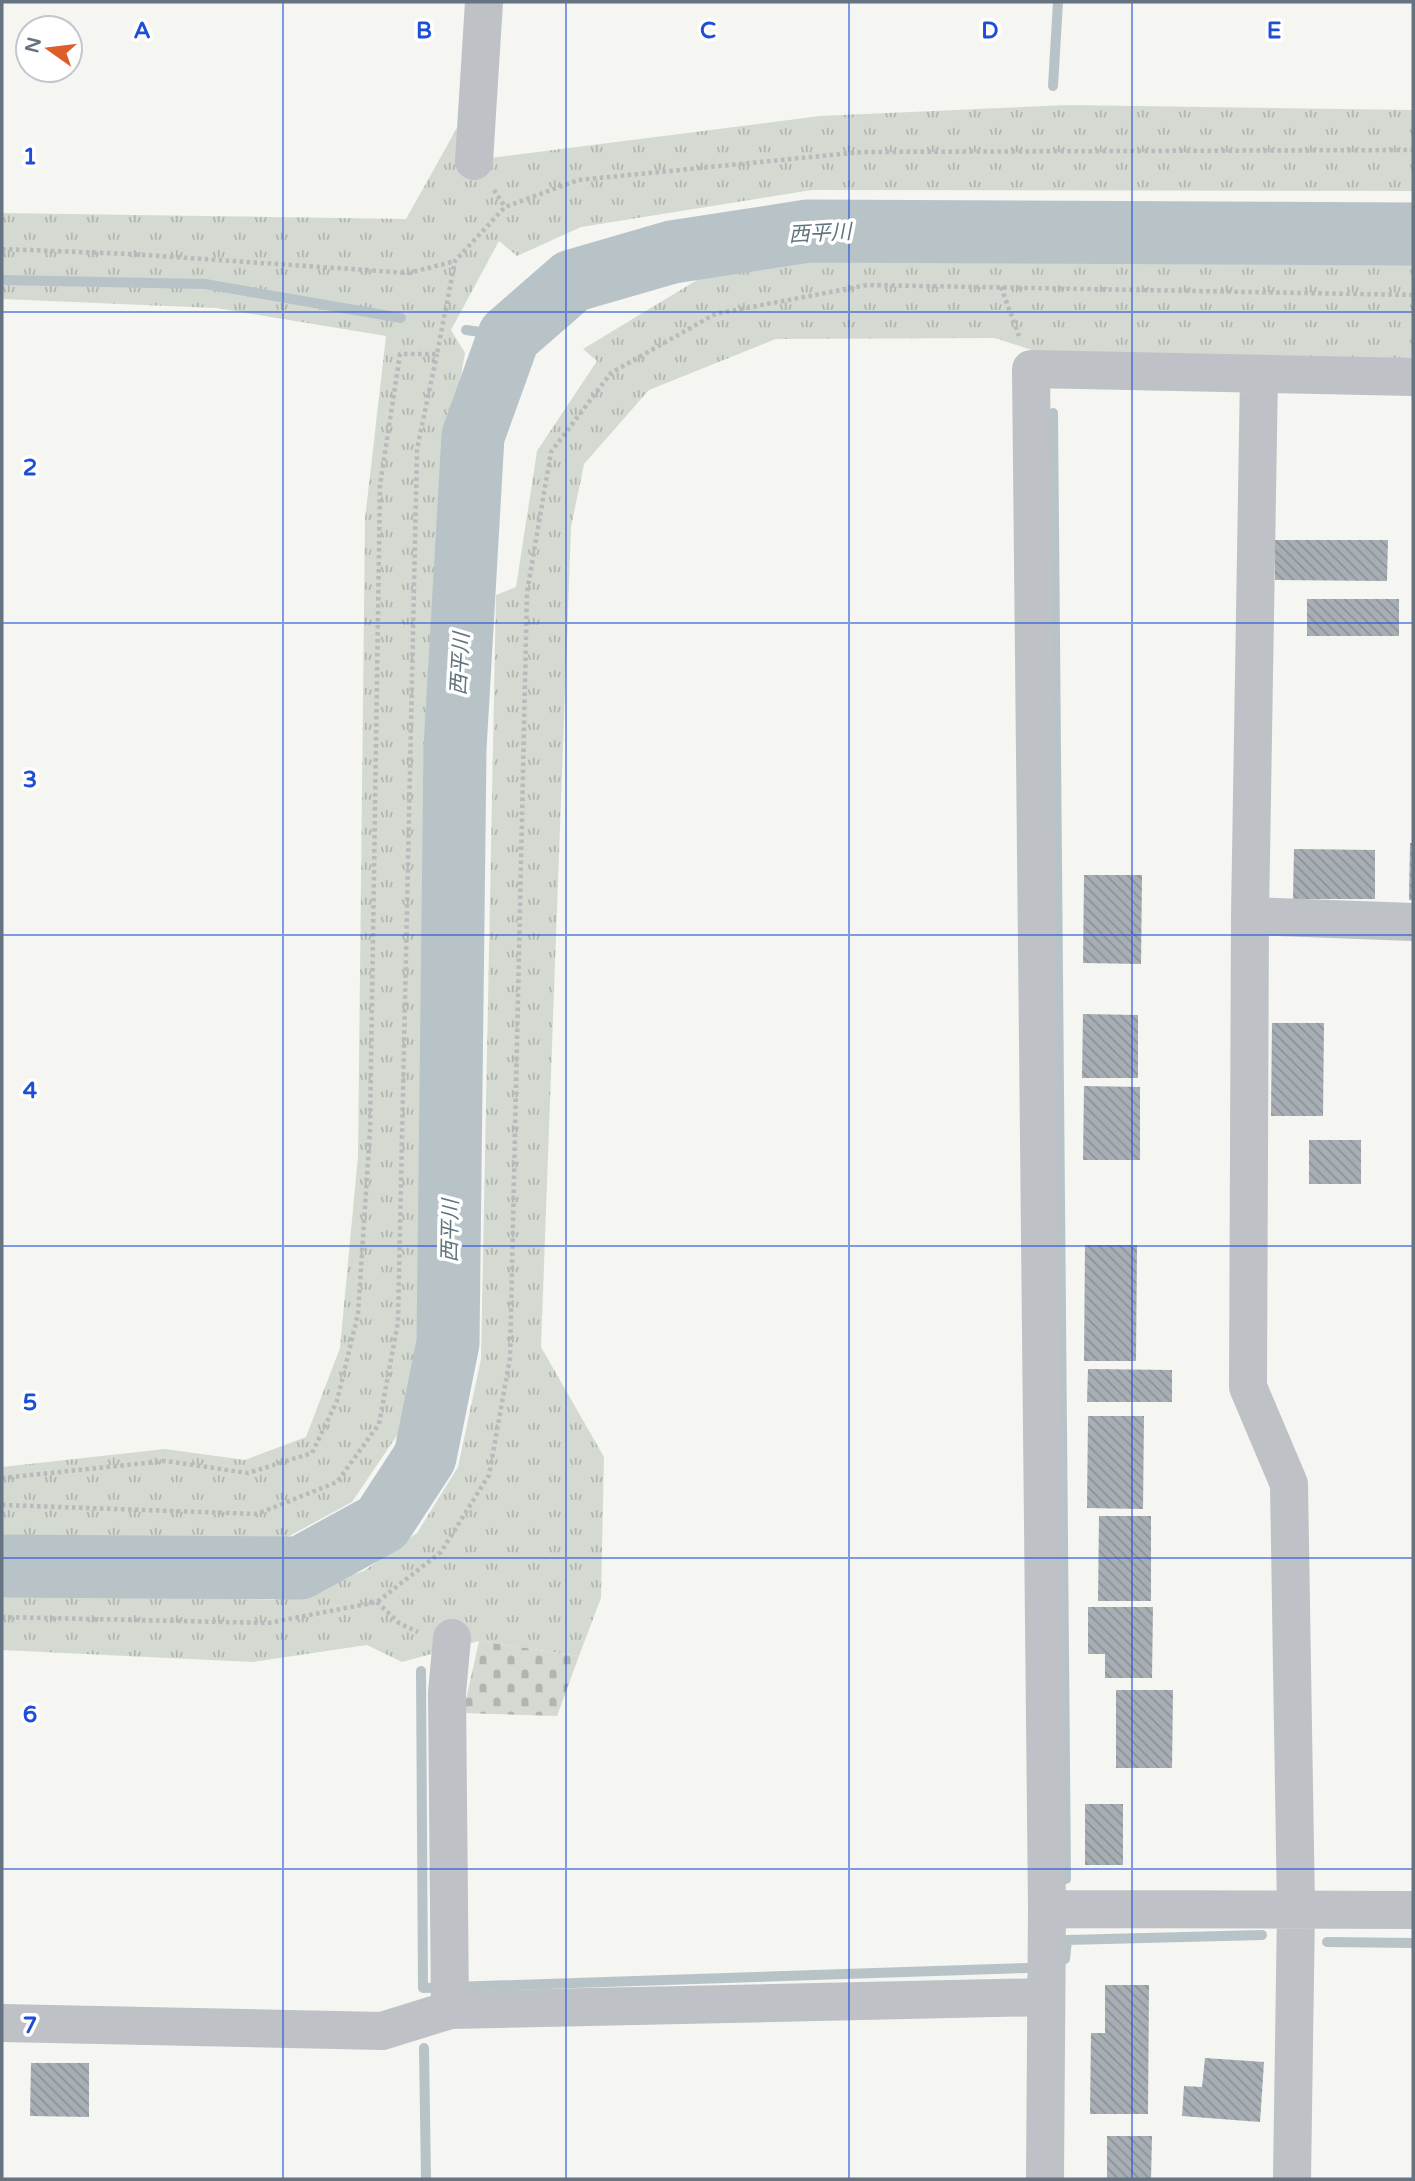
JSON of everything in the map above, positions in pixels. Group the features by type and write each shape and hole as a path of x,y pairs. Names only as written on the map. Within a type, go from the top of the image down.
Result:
{"street":[{"path":"474,161 484,2"},
{"path":"1045,2179 1047,1909 1031,369 1413,376"},
{"path":"1259,374 1250,916 1248,1387 1289,1484 1296,1909 1292,2179"},
{"path":"1250,916 1413,922"},
{"path":"450,2010 446,1693 452,1638"},
{"path":"1047,1909 1413,1910"},
{"path":"2,2023 382,2031 450,2010 1046,1997"}],"path":[{"path":"2,1505 257,1514 337,1482 379,1424 398,1322 417,449 455,261 505,207 578,180 862,152 1413,150"},
{"path":"2,249 130,254 409,273 455,261"},
{"path":"2,1617 268,1623 377,1602 441,1552 489,1475 510,1358 527,592 551,452 611,373 715,314 867,285 1413,295"},
{"path":"1001,287 1031,369"},
{"path":"2,1478 165,1461 248,1474 312,1453 337,1401 358,1314 370,1131 380,485 400,354 437,354"},
{"path":"377,1602 399,1623 424,1635 443,1629 452,1638"}],"green space":[{"path":"1069,105 1413,110 1413,191 812,190 581,227 517,256 499,241 451,330 465,353 443,477 423,1325 402,1428 352,1502 271,1546 2,1536 2,1467 165,1449 245,1460 306,1437 340,1348 358,1156 365,519 386,336 216,308 2,299 2,213 406,219 462,119 490,158 820,116"},
{"path":"1138,257 1413,261 1413,362 1047,355 995,338 776,339 649,390 584,464 571,527 541,1347 604,1457 601,1598 579,1656 479,1641 402,1662 367,1645 252,1662 2,1650 2,1594 274,1600 364,1571 417,1533 458,1467 481,1359 496,595 516,587 537,451 597,361 583,349 702,277 819,259"},
{"path":"479,1641 579,1656 557,1716 463,1713"}],"building":[{"path":"1275,540 1388,540 1387,581 1275,580"},
{"path":"1307,599 1399,599 1399,636 1307,636"},
{"path":"1410,843 1413,843 1413,900 1409,900"},
{"path":"1294,849 1375,850 1375,899 1293,899"},
{"path":"1084,875 1142,875 1141,964 1083,963"},
{"path":"1083,1014 1138,1015 1138,1078 1082,1078"},
{"path":"1272,1023 1324,1023 1323,1116 1271,1116"},
{"path":"1084,1086 1140,1087 1140,1160 1083,1160"},
{"path":"1309,1140 1361,1140 1361,1184 1309,1184"},
{"path":"1085,1245 1137,1245 1136,1361 1084,1361"},
{"path":"1088,1369 1172,1370 1172,1402 1087,1402"},
{"path":"1088,1416 1144,1416 1143,1509 1087,1508"},
{"path":"1099,1516 1151,1516 1151,1601 1098,1601"},
{"path":"1088,1607 1153,1607 1152,1678 1105,1678 1105,1654 1088,1654"},
{"path":"1116,1690 1173,1690 1172,1768 1116,1768"},
{"path":"1085,1804 1123,1804 1123,1865 1085,1865"},
{"path":"1105,1985 1149,1985 1148,2114 1090,2114 1091,2033 1105,2033"},
{"path":"1205,2058 1264,2062 1260,2122 1182,2116 1184,2086 1202,2087"},
{"path":"31,2063 89,2063 89,2117 30,2116"},
{"path":"1107,2136 1152,2136 1151,2179 1107,2179"}],"waterway":[{"path":"1053,86 1058,2"},
{"name":"西平川","path":"2,1566 300,1568 382,1523 425,1457 448,1343 455,749 473,436 509,336 572,281 672,252 808,231 1413,234"},
{"path":"2,280 205,284 401,318"},
{"path":"466,330 509,336"},
{"path":"1053,413 1066,1879"},
{"path":"421,1671 423,1988 1027,1968"},
{"path":"1065,1959 1067,1940 1262,1935"},
{"path":"1327,1942 1413,1943"},
{"path":"424,2048 426,2179"}]}
